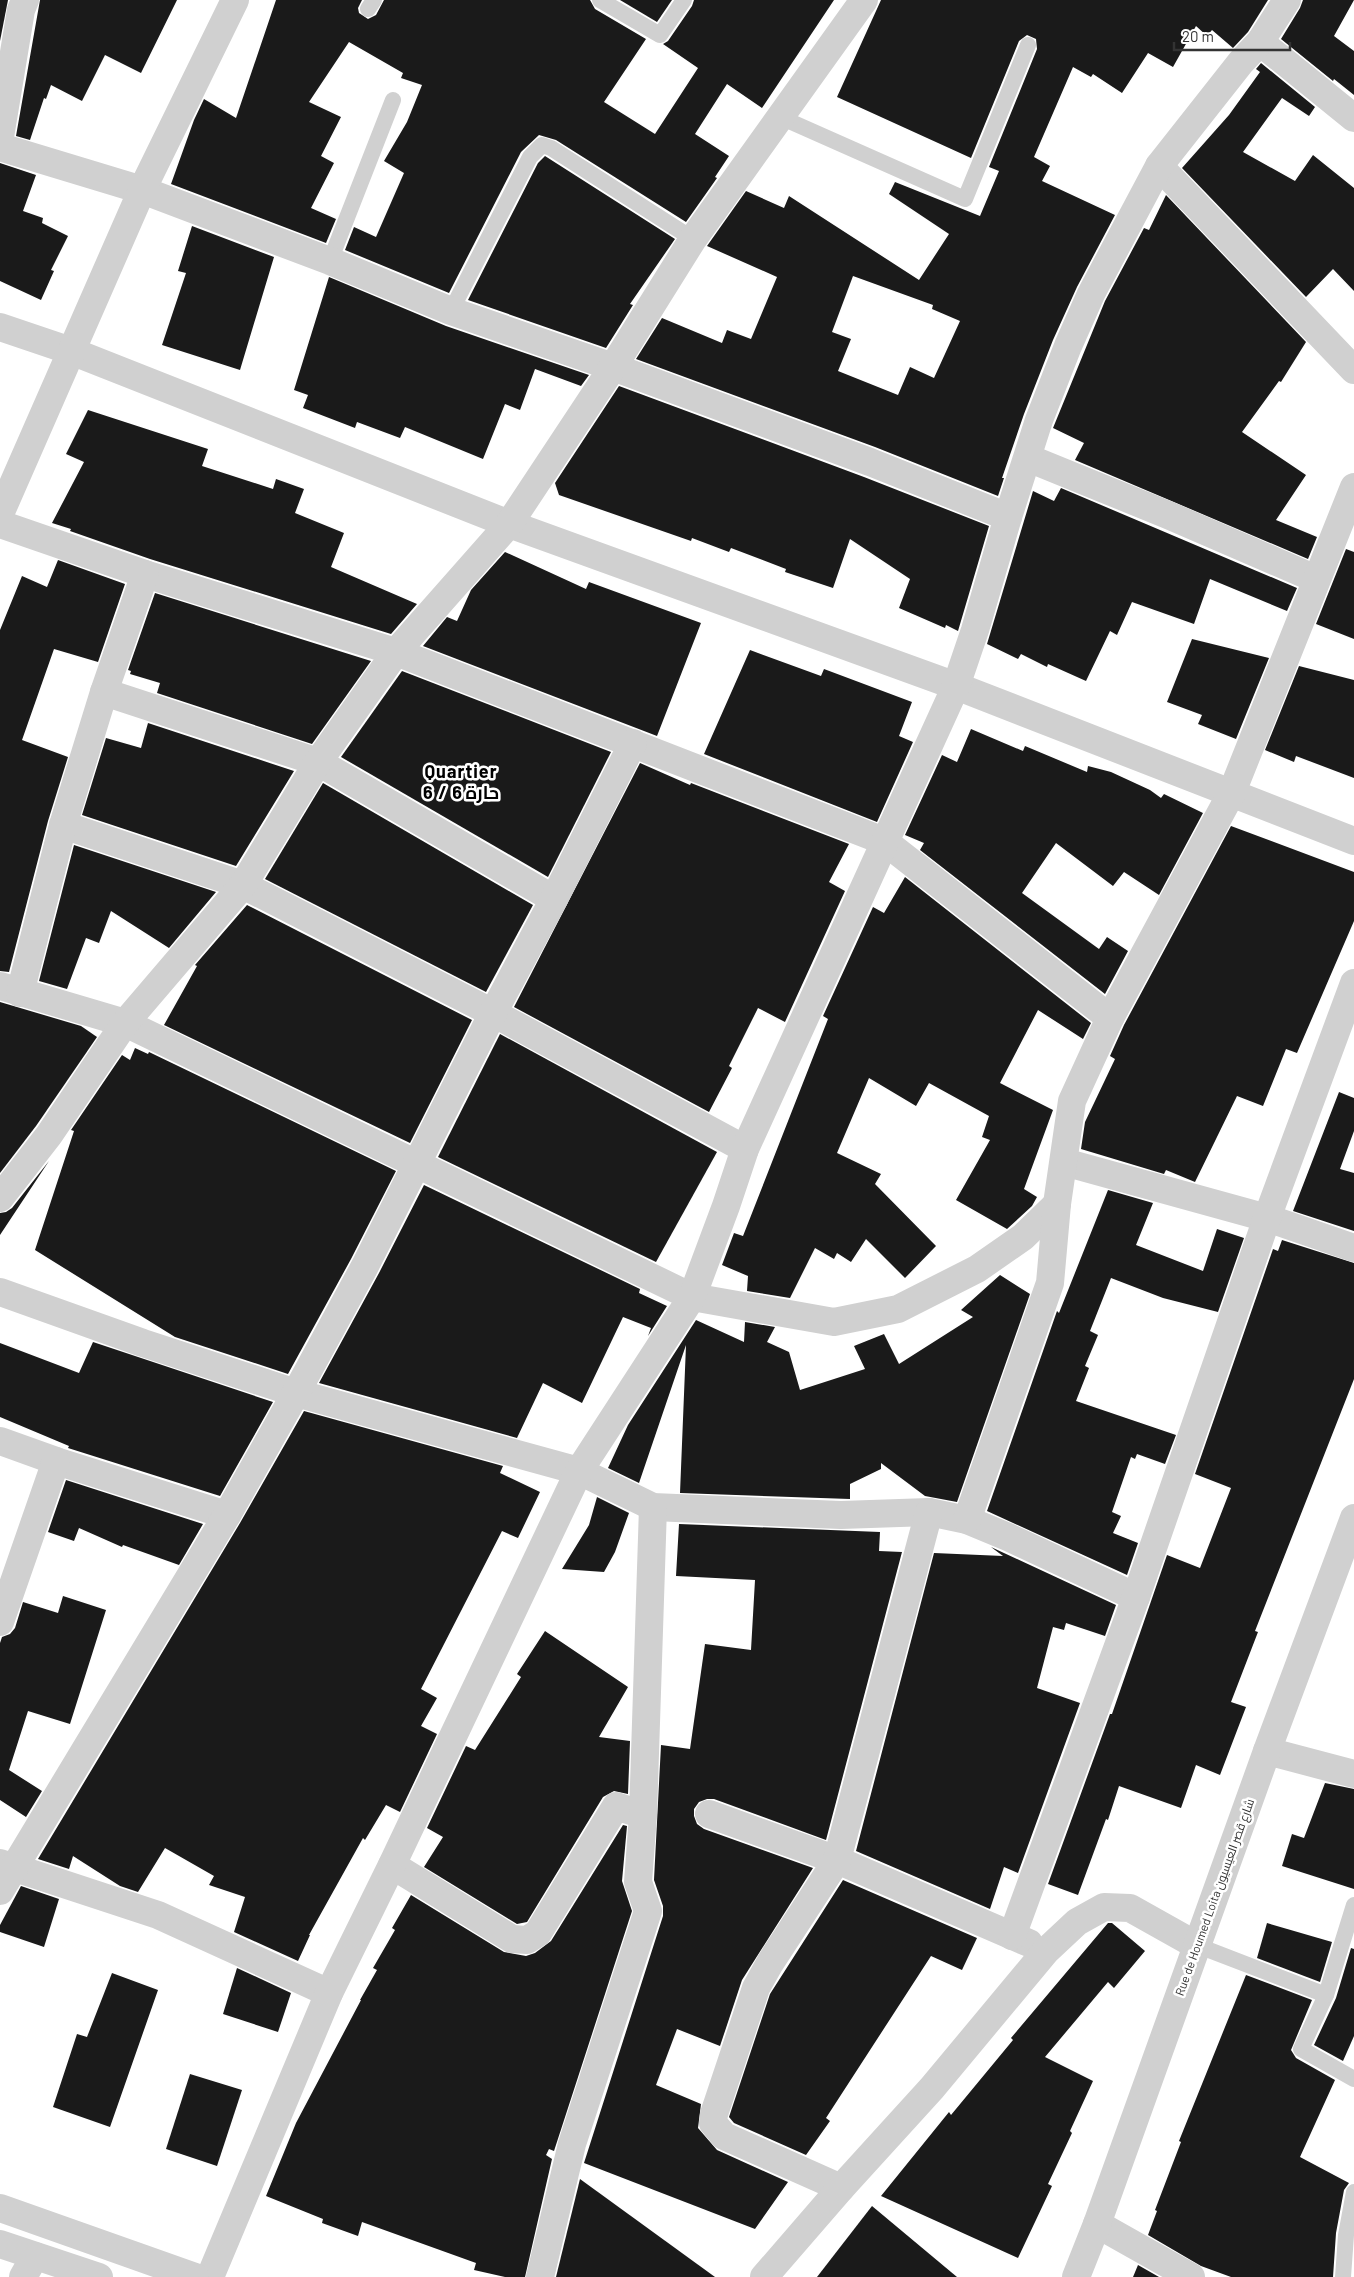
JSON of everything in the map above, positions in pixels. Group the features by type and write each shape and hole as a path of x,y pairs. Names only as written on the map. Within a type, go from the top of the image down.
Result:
{"street":[{"path":"0,137 21,10 25,0"},
{"path":"0,514 142,190 235,0"},
{"path":"0,1198 49,1135 125,1023 243,884 318,762 396,652 509,524 613,367 693,239 864,0"},
{"path":"210,2277 329,1993 392,1865 579,1471 692,1297 745,1149 956,686 1040,420 1068,346 1091,294 1159,166 1241,62 1260,42 1287,0"},
{"path":"1260,42 1354,118"},
{"path":"0,147 142,190 330,261 451,311 613,367 870,462 1008,517"},
{"path":"1159,166 1354,370"},
{"path":"0,327 71,351 509,524 956,686 1354,841"},
{"path":"1028,458 1168,515 1316,579"},
{"path":"967,1520 1050,1283 1057,1204 1072,1101 1110,1018 1232,792 1354,487"},
{"path":"0,524 145,574 396,652 884,841 1110,1018"},
{"path":"145,574 104,692 10,990 125,1023 692,1297 834,1322 898,1309 977,1269 1024,1237 1057,1204"},
{"path":"104,692 318,762 554,900"},
{"path":"329,1993 158,1915 4,1874 227,1515 296,1393 364,1266 493,1013 554,900 633,743"},
{"path":"63,825 243,884 493,1013 745,1149"},
{"path":"1012,1936 1136,1597 1267,1218 1354,983"},
{"path":"1064,1162 1267,1218 1354,1248"},
{"path":"0,1292 143,1343 296,1393 579,1471 653,1507 840,1514 929,1512 967,1520 1008,1537 1136,1597"},
{"path":"0,1441 56,1461 227,1515"},
{"path":"0,1622 56,1461"},
{"path":"540,2277 575,2135 648,1911 638,1882 643,1815 653,1507"},
{"path":"841,2188 724,2136 713,2123 714,2114 756,1988 770,1963 837,1860 929,1512"},
{"name":"Rue de Houmed Loita شارع قصر العيسيون","path":"1076,2277 1097,2224 1267,1751 1354,1518"},
{"path":"1267,1751 1354,1774"},
{"path":"392,1865 512,1939 527,1940 538,1933 616,1806 643,1815"},
{"path":"709,1814 837,1860 1046,1951"},
{"path":"764,2277 841,2188 932,2088 1046,1951 1077,1922 1104,1907 1130,1908 1196,1945"},
{"path":"0,2208 195,2277"},
{"path":"1097,2224 1190,2277"},
{"path":"0,2244 29,2266 99,2277"}],"lane":[{"path":"600,0 660,34 684,0"},
{"path":"780,117 965,199 1028,45"},
{"path":"330,261 393,100"},
{"path":"451,311 530,156 542,146 551,148 693,239"},
{"path":"1354,1905 1326,1995 1301,2049 1354,2079"},
{"path":"1196,1945 1326,1995"},
{"path":"1343,2277 1346,2235 1354,2192"}],"building":[{"path":"0,0 8,0 0,41"},
{"path":"40,0 177,0 141,73 105,55 82,101 51,85 46,99 44,98 30,140 16,136"},
{"path":"276,0 362,0 358,8 359,13 368,19 376,15 384,0 590,0 595,9 646,39 604,102 655,134 698,68 663,44 668,41 692,6 694,0 834,0 762,108 727,84 695,134 729,156 715,177 717,178 686,222 556,140 539,135 521,152 449,293 345,250 354,227 376,237 404,173 384,161 407,122 422,85 401,78 403,73 349,42 309,102 341,117 321,156 334,163 311,208 336,219 326,243 171,184 194,120 204,99 236,118"},
{"path":"620,0 672,0 657,22"},
{"path":"881,0 1268,0 1248,32 1233,48 1212,30 1207,36 1196,26 1173,67 1148,53 1122,93 1093,74 1091,77 1073,67 1034,157 1050,166 1042,181 1115,215 1077,287 1053,340 1024,414 1002,478 1004,478 998,496 875,447 636,359 662,318 722,343 727,330 751,339 777,277 707,246 746,191 784,208 789,196 919,280 949,234 889,194 895,182 980,216 999,171 989,167 1037,49 1036,39 1027,35 1019,41 971,158 837,97","holes":["853,276 933,305 932,309 960,321 934,378 910,367 898,395 838,371 851,339 832,332"]},
{"path":"1303,0 1354,0 1334,36 1354,51 1354,95 1334,79 1333,81 1281,39"},
{"path":"1261,63 1315,107 1309,116 1282,98 1243,152 1295,181 1313,155 1354,188 1354,291 1333,269 1306,297 1182,168 1229,115 1260,72 1256,69"},
{"path":"545,156 675,239 630,304 633,305 606,348 468,300 538,163"},
{"path":"0,163 36,175 23,211 43,218 42,223 68,236 51,270 54,271 41,300 0,281"},
{"path":"1166,195 1306,342 1281,382 1279,381 1242,432 1306,475 1276,520 1317,537 1308,559 1075,460 1084,443 1053,428 1105,301 1144,228 1149,230"},
{"path":"192,226 274,257 240,370 162,345 186,273 178,271"},
{"path":"329,277 446,326 589,375 581,386 535,369 520,410 505,404 483,459 405,427 400,438 357,422 355,428 303,408 308,395 294,390"},
{"path":"619,386 864,477 989,526 958,631 946,625 945,628 899,608 910,579 850,539 833,588 785,572 786,569 731,548 729,552 692,538 691,541 559,495 555,483"},
{"path":"88,410 208,449 202,466 273,489 276,479 304,489 295,513 344,533 331,567 417,604 391,634 150,559 52,523 84,462 66,454"},
{"path":"1061,488 1297,588 1287,611 1210,579 1194,624 1132,602 1117,635 1110,631 1086,681 1048,664 1047,667 1021,654 1018,659 987,644 1033,491 1054,501"},
{"path":"1346,549 1354,552 1354,639 1316,624"},
{"path":"505,552 586,589 589,582 701,623 657,736 423,646 447,617 457,621 471,590"},
{"path":"58,560 125,584 98,662 54,649 22,740 68,757 48,821 9,972 0,971 0,630 22,576 47,587"},
{"path":"155,593 371,661 312,744 157,693 160,683 130,674 131,671 128,670"},
{"path":"1192,639 1269,658 1236,739 1198,724 1202,715 1167,702"},
{"path":"750,650 821,676 824,669 912,702 899,736 913,742 877,822 704,754"},
{"path":"1299,666 1354,680 1354,778 1296,756 1294,762 1265,750"},
{"path":"402,671 611,752 548,877 341,757"},
{"path":"148,723 294,771 236,866 82,815 106,738 141,748"},
{"path":"971,729 1023,751 1025,746 1087,772 1088,766 1111,772 1150,790 1161,798 1164,794 1203,813 1159,895 1124,872 1113,886 1056,843 1022,893 1099,949 1107,937 1128,951 1105,994 920,850 924,843 905,835 942,755 957,762"},
{"path":"640,763 690,785 691,783 849,844 829,882 845,891 785,1022 758,1008 729,1066 732,1068 709,1112 514,1007"},
{"path":"323,783 533,905 486,992 265,879"},
{"path":"1231,826 1354,872 1354,921 1297,1053 1286,1049 1263,1106 1237,1096 1195,1182 1166,1170 1164,1174 1081,1149 1085,1122 1115,1059 1110,1056 1124,1025"},
{"path":"74,845 216,892 169,948 111,911 99,943 86,938 67,989 39,981"},
{"path":"905,877 1091,1023 1083,1039 1038,1010 1000,1083 1053,1110 1024,1189 1037,1197 1032,1206 1007,1229 956,1200 990,1140 982,1137 989,1116 929,1083 916,1106 869,1078 837,1153 881,1174 875,1184 936,1246 905,1278 866,1239 851,1262 837,1253 834,1259 815,1248 790,1298 747,1291 748,1276 722,1265 734,1233 743,1236 828,1019 823,1016 873,907 884,913"},
{"path":"247,905 472,1020 410,1143 164,1025 197,966 195,965"},
{"path":"0,1002 81,1026 97,1037 36,1126 0,1173"},
{"path":"500,1034 717,1152 656,1262 438,1157"},
{"path":"135,1048 148,1054 149,1052 396,1171 351,1259 288,1374 175,1337 35,1250 74,1131 71,1130 122,1055 130,1060"},
{"path":"1339,1092 1354,1098 1354,1131 1340,1169 1354,1173 1354,1231 1293,1211"},
{"path":"49,1161 0,1235 0,1213 12,1208"},
{"path":"424,1185 640,1289 639,1293 667,1306 648,1336 651,1328 623,1317 582,1403 543,1383 517,1438 319,1383"},
{"path":"1108,1190 1153,1203 1136,1245 1203,1271 1217,1229 1244,1238 1218,1312 1163,1298 1111,1278 1090,1331 1098,1335 1085,1366 1089,1368 1076,1401 1176,1435 1165,1464 1137,1454 1135,1459 1131,1457 1112,1512 1121,1516 1113,1533 1138,1543 1127,1575 987,1511 1057,1311 1059,1313"},
{"path":"1282,1240 1354,1263 1354,1379 1255,1631 1258,1632 1231,1702 1246,1707 1220,1775 1196,1765 1181,1808 1119,1786 1108,1820 1106,1819 1078,1895 1048,1884 1110,1714 1112,1714 1167,1555 1200,1568 1231,1488 1195,1474 1273,1249 1278,1251"},
{"path":"1000,1275 1030,1294 957,1502 925,1496 881,1463 881,1469 850,1484 850,1499 680,1493 686,1345 639,1483 608,1468 628,1425 696,1320 744,1342 745,1322 775,1327 767,1342 789,1352 800,1390 865,1369 854,1346 884,1334 899,1364 973,1317 961,1310"},
{"path":"93,1342 273,1402 220,1496 68,1448 69,1446 0,1417 0,1343 79,1373"},
{"path":"304,1411 503,1466 500,1473 540,1492 518,1538 502,1531 421,1689 437,1698 421,1726 437,1734 400,1812 386,1805 365,1840 363,1838 309,1935 298,1961 234,1932 245,1897 209,1885 214,1876 165,1848 138,1892 120,1886 73,1856 69,1869 38,1859 240,1523"},
{"path":"66,1480 203,1524 179,1565 123,1545 122,1547 79,1528 74,1541 48,1532"},
{"path":"597,1497 629,1513 615,1552 604,1572 562,1569 589,1525"},
{"path":"679,1524 880,1532 879,1551 902,1552 826,1840 714,1799 699,1802 694,1809 697,1824 704,1829 813,1868 742,1980 720,2046 677,2029 656,2085 701,2104 698,2128 717,2150 788,2182 755,2229 584,2163 663,1916 663,1906 654,1880 661,1745 690,1749 705,1644 751,1650 755,1580 676,1576"},
{"path":"991,1547 1116,1605 1105,1636 1066,1623 1064,1630 1053,1627 1037,1688 1080,1703 1018,1873 1004,1867 990,1909 856,1851 934,1553 1003,1556"},
{"path":"63,1596 106,1610 70,1724 28,1711 9,1770 42,1791 26,1817 0,1800 0,1643 2,1637 10,1634 15,1628 23,1602 58,1613"},
{"path":"545,1631 628,1687 599,1737 630,1741 628,1794 614,1791 603,1797 527,1922 517,1924 424,1867 443,1837 427,1828 466,1746 475,1750 521,1677 517,1674"},
{"path":"1325,1783 1354,1789 1354,1889 1282,1866 1292,1834 1304,1838"},
{"path":"623,1825 627,1826 622,1881 632,1911 554,2151 549,2149 546,2155 552,2159 525,2277 505,2277 474,2270 476,2263 362,2222 358,2236 322,2223 323,2219 266,2196 296,2123 377,1970 373,1968 395,1930 392,1928 411,1895 504,1952 526,1956 535,1953 551,1941"},
{"path":"843,1880 977,1938 962,1970 931,1956 826,2118 830,2121 806,2155 734,2123 729,2117 770,1994"},
{"path":"21,1886 59,1899 44,1947 0,1932 0,1925"},
{"path":"1108,1923 1112,1923 1145,1951 1114,1988 1108,1982 1045,2057 1093,2081 1070,2131 1072,2133 1048,2184 1052,2186 1018,2258 881,2196 949,2112 951,2115 1013,2040 1011,2038"},
{"path":"1267,1923 1332,1942 1320,1982 1257,1958"},
{"path":"1351,1948 1354,1949 1354,2036 1343,2061 1314,2045 1336,1998"},
{"path":"237,1968 291,1993 278,2032 223,2014"},
{"path":"112,1973 158,1990 110,2127 53,2107 77,2034 87,2037"},
{"path":"1246,1975 1312,2000 1291,2050 1296,2058 1335,2080 1300,2157 1349,2183 1344,2190 1336,2233 1333,2277 1231,2277 1201,2266 1148,2235 1157,2211 1155,2210 1181,2142 1179,2141"},
{"path":"190,2074 242,2090 217,2166 166,2149"},
{"path":"580,2179 715,2277 556,2277"},
{"path":"872,2206 957,2277 817,2277"},
{"path":"1138,2265 1159,2277 1133,2277"}],"district":[{"name":"Quartier 6 / حارة 6","path":"461,781"}]}
